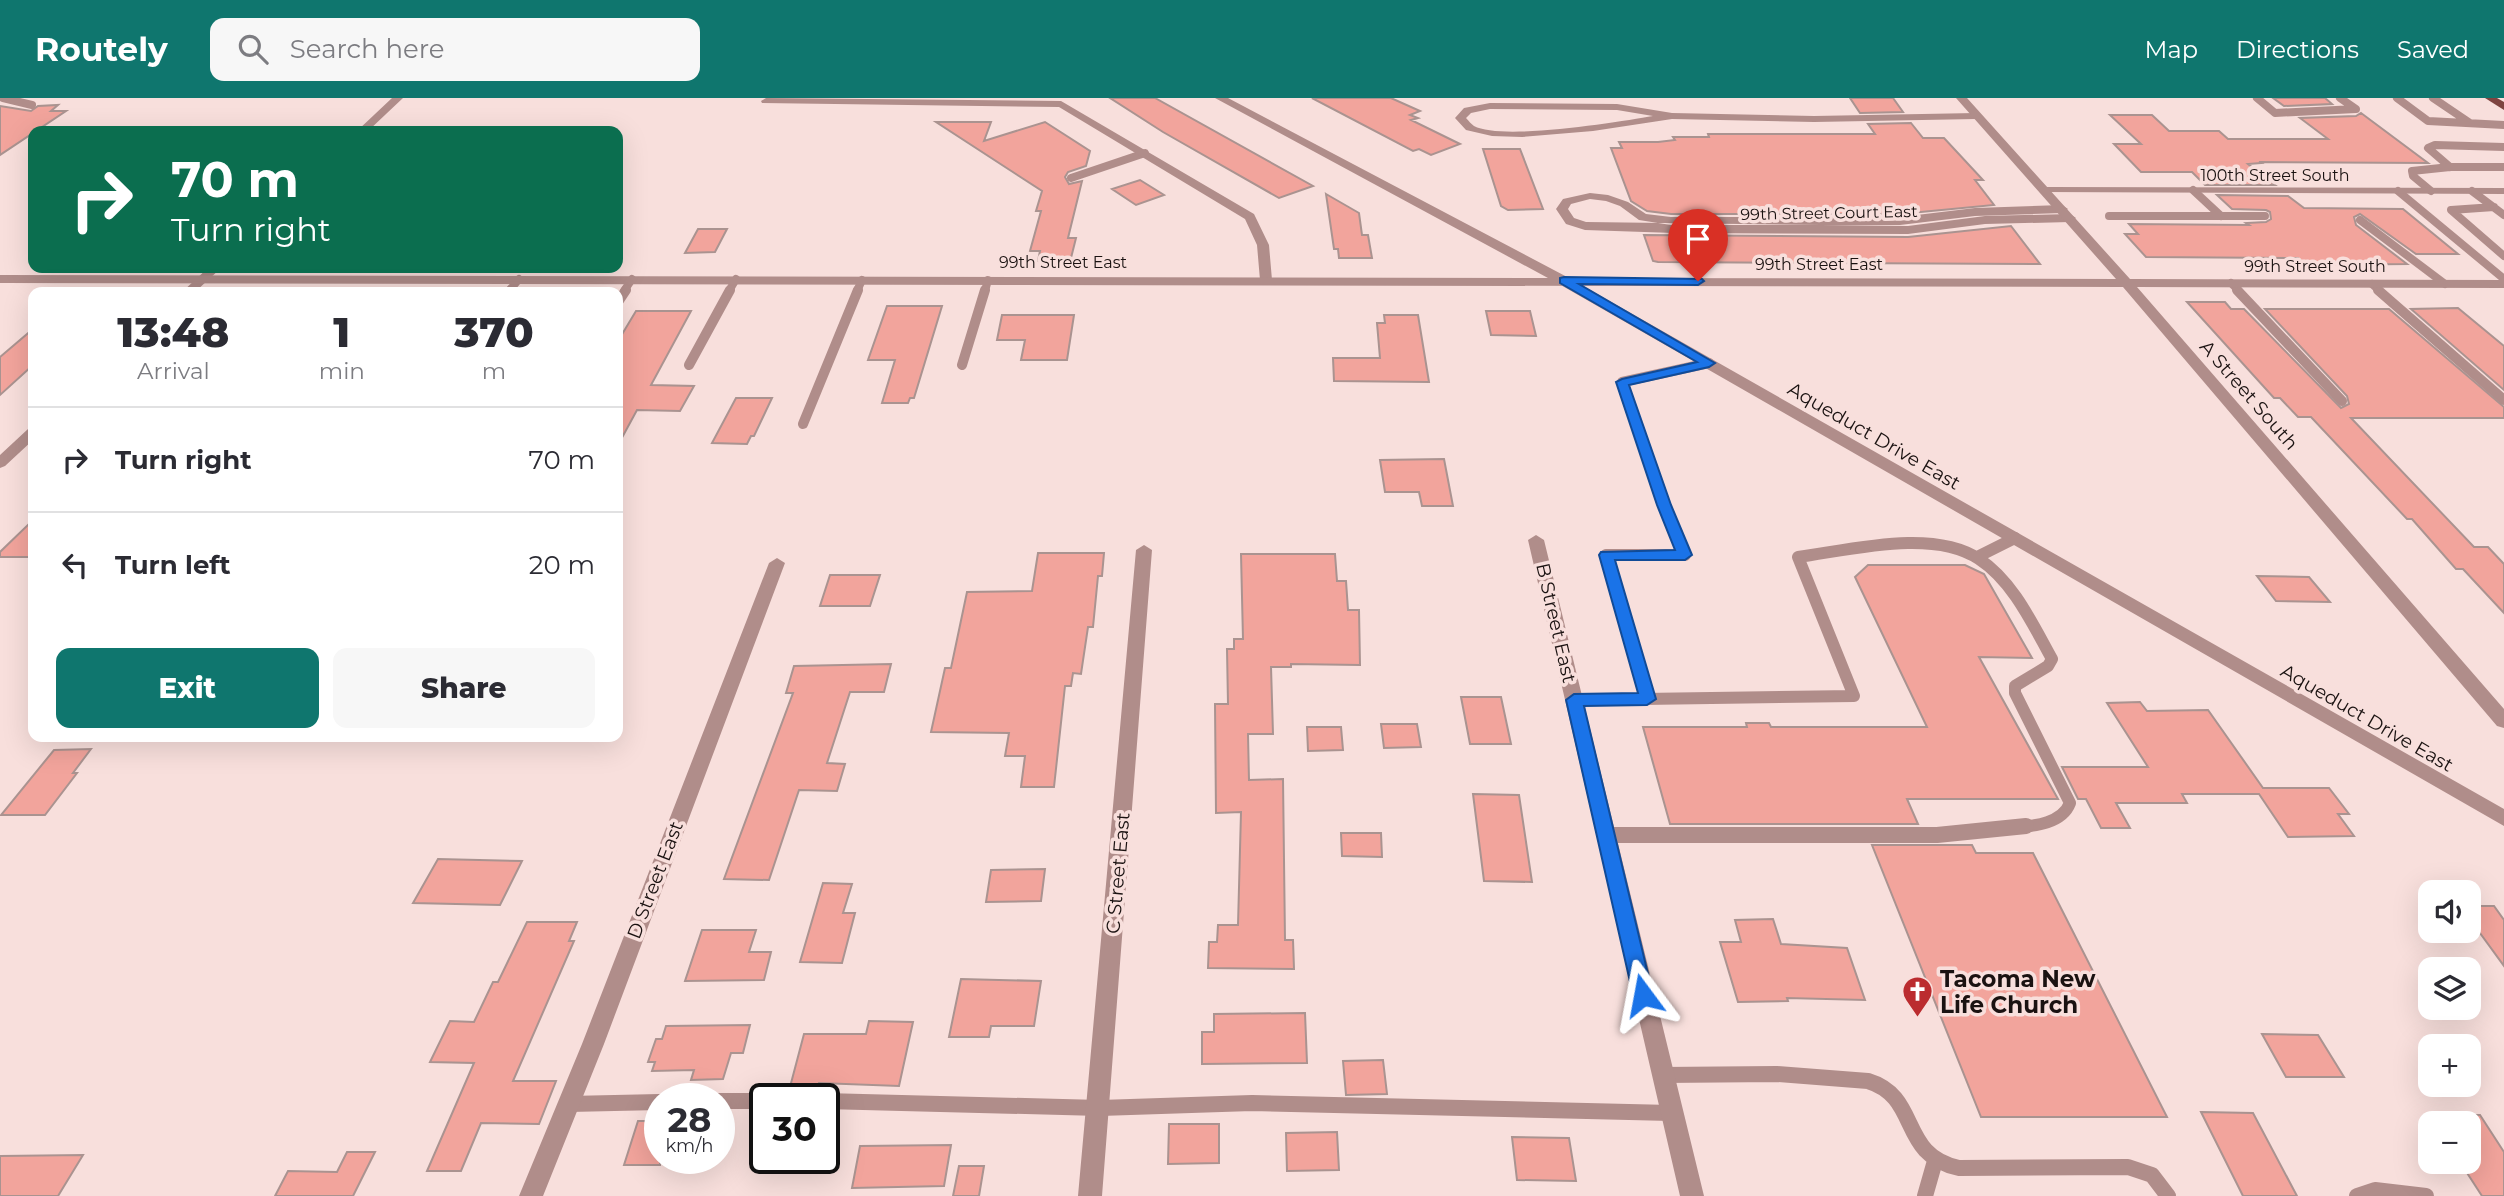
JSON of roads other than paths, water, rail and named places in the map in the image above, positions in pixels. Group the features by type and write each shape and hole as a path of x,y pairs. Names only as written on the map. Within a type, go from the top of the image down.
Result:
{"street":[{"path":"367,126 398,98"},
{"name":"Aqueduct Drive East","path":"1220,98 1564,281 2504,818"},
{"name":"A Street South","path":"1961,98 2046,190 2504,721"},
{"path":"766,101 1061,104 1250,217 1263,245 1266,280"},
{"path":"1672,116 1568,131 1494,133 1472,131 1465,127 1460,118 1468,110 1490,106 1617,107 1672,116 1976,116"},
{"name":"100th Street South","path":"2046,190 2504,191"},
{"name":"99th Street Court East","path":"1590,196 1617,201 1643,217 1671,220 1900,221 1975,212 2066,214 1985,220 1908,230 1660,229 1585,226 1566,217 1562,209 1567,201 1590,196"},
{"path":"193,287 209,273"},
{"name":"99th Street East","path":"0,279 2127,283"},
{"name":"99th Street South","path":"2127,283 2445,284 2504,281"},
{"path":"0,463 28,437"},
{"name":"B Street East","path":"1536,540 1692,1196"},
{"name":"C Street East","path":"1090,1196 1100,1108 1144,550"},
{"name":"D Street East","path":"531,1196 777,563"}],"lane":[{"path":"3,98 32,105"},
{"path":"2257,98 2275,113 2356,109 2340,98"},
{"path":"2397,98 2428,121 2504,125"},
{"path":"2433,98 2471,123"},
{"path":"2451,167 2428,148 2435,145 2504,147"},
{"path":"1072,178 1145,153"},
{"path":"2431,191 2413,176 2412,171 2451,167 2504,167"},
{"path":"2193,190 2221,216"},
{"path":"2398,191 2504,281"},
{"path":"2472,191 2504,215"},
{"path":"2494,207 2451,210 2504,256"},
{"path":"2109,216 2266,216"},
{"path":"2360,220 2445,284"},
{"path":"513,287 519,279"},
{"path":"623,294 632,279"},
{"path":"689,365 736,279"},
{"path":"803,424 862,280"},
{"path":"962,365 988,280"},
{"path":"2231,283 2342,401"},
{"path":"2372,284 2504,400"},
{"path":"1647,699 1606,555 1685,555 1664,505 1622,382 1709,363"},
{"path":"1977,557 2015,538"},
{"path":"1574,700 1854,696 1798,557 1892,545 1947,545 1977,557 1996,574 2035,628 2052,659 2048,666 2015,686 2015,693 2070,803 2061,817 2049,822 1937,835 1606,835"},
{"path":"1662,1075 1848,1078 1880,1083 1897,1098 1919,1143 1935,1161 1959,1168 2128,1167 2152,1175 2168,1196"},
{"path":"840,1101 1100,1108 1252,1103 1671,1113"},
{"path":"569,1104 644,1102"},
{"path":"1925,1196 1935,1161"},
{"path":"2357,1196 2375,1190 2426,1196"}],"place":[{"name":"Tacoma New Life Church","path":"1917,1019"}]}
